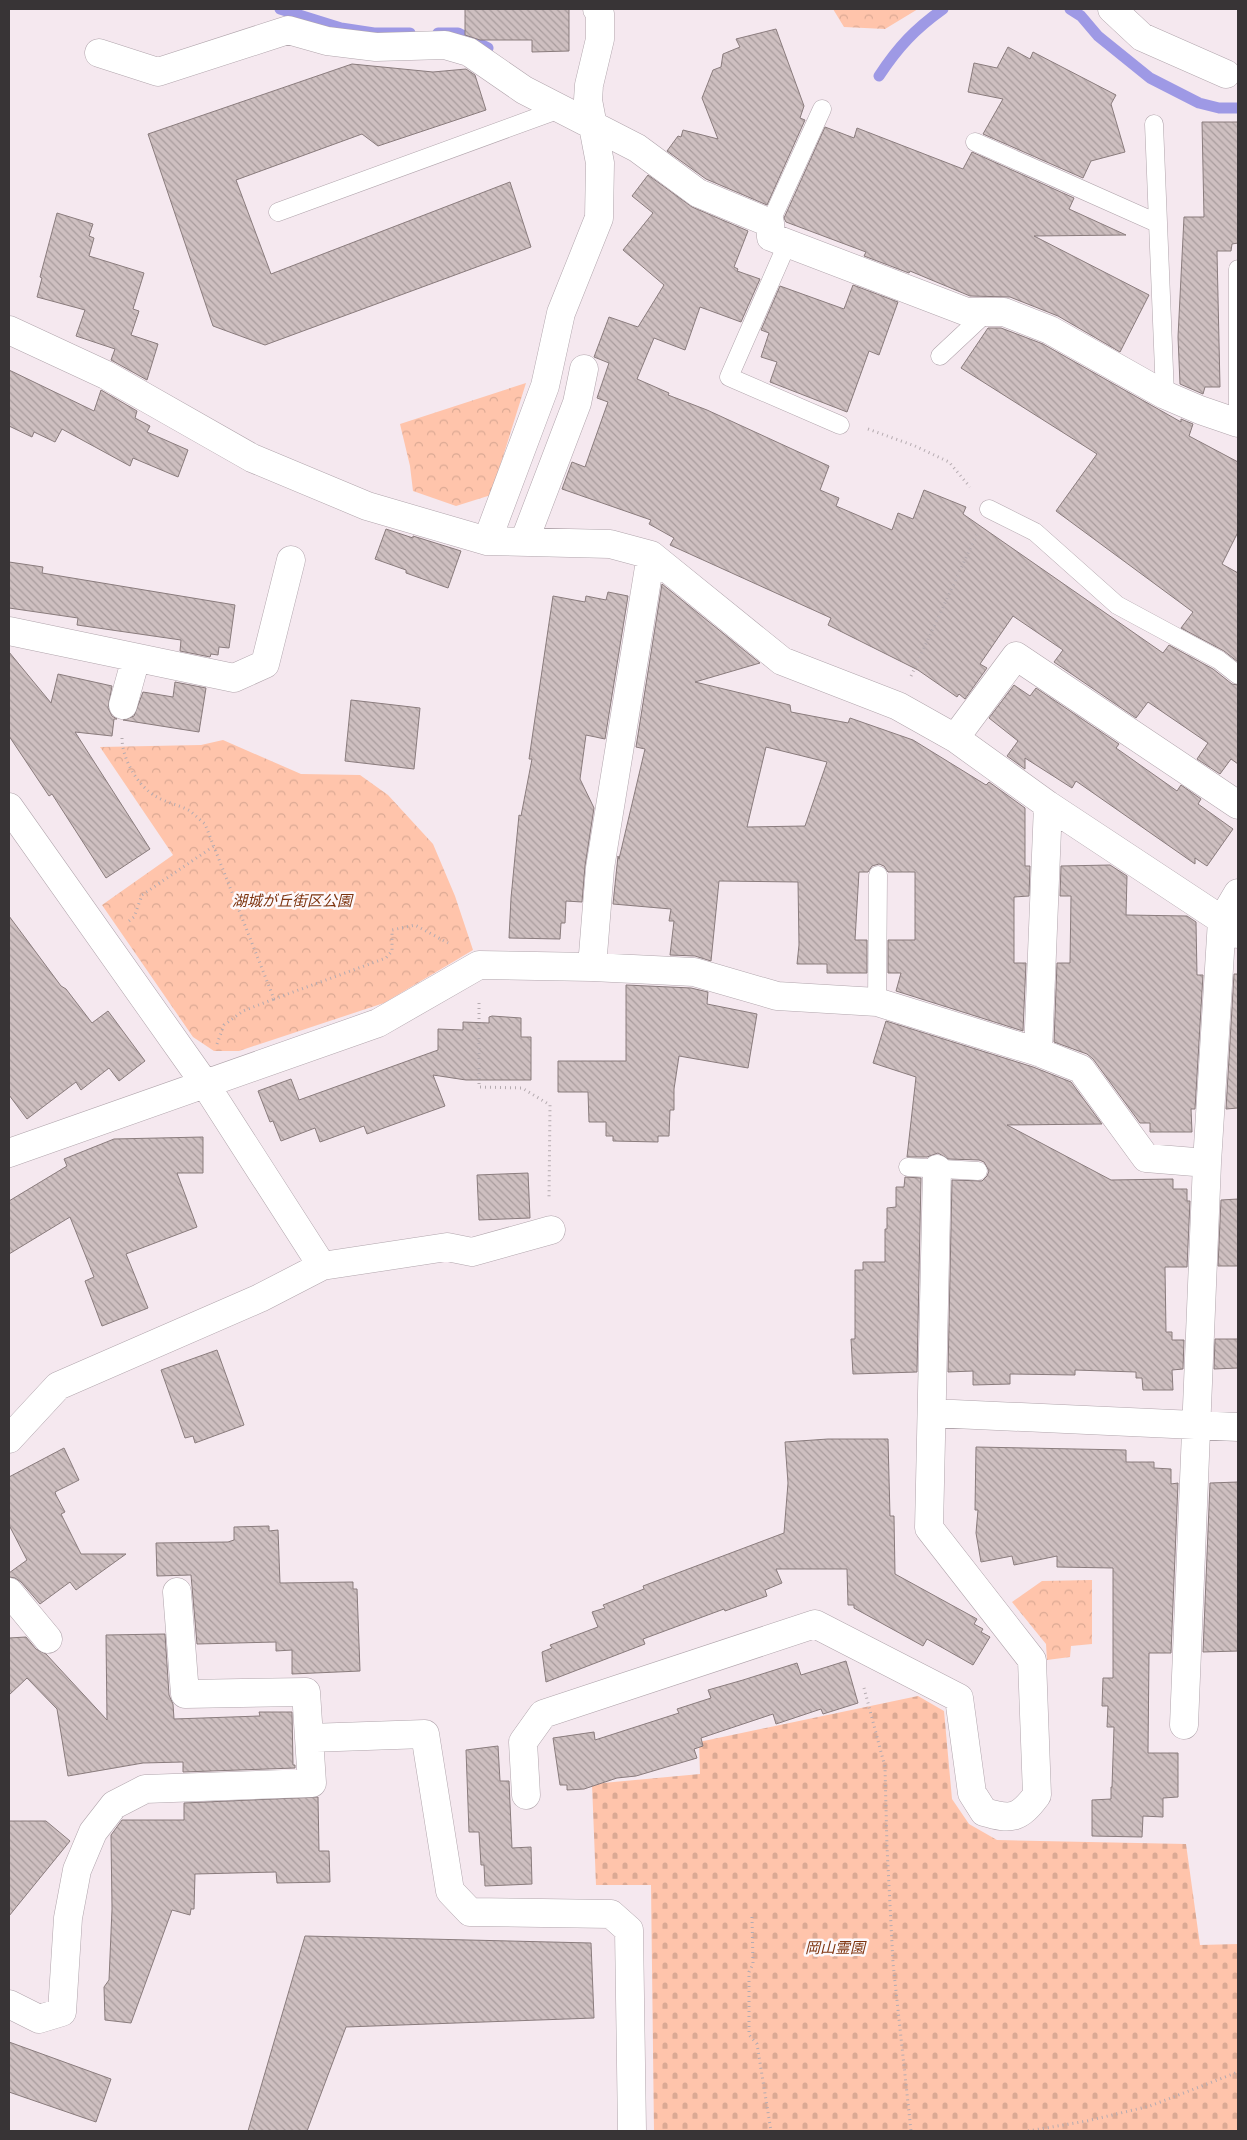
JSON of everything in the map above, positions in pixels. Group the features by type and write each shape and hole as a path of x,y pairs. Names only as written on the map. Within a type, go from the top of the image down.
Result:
{"street":[{"path":"487,541 545,386 561,313 599,218 600,163 588,100 589,85 600,39 600,13 597,9"},
{"path":"1112,9 1142,37 1226,74"},
{"path":"99,53 158,72 288,30 327,41 376,47 445,45 469,52 524,90 637,148 698,193 779,234 967,312 1004,312 1050,330 1165,395 1238,423"},
{"path":"9,330 106,375 252,458 367,506 487,541 610,544 651,555 782,661 898,706 955,738 1048,805 1230,927"},
{"path":"524,542 577,404 584,369"},
{"path":"592,967 600,868 651,555"},
{"path":"9,631 234,678 265,664 291,560"},
{"path":"955,738 1016,656 1238,805"},
{"path":"123,705 136,658"},
{"path":"1038,1052 1048,805"},
{"path":"9,807 205,1084 322,1266"},
{"path":"1184,1725 1207,1163 1230,927 1238,893"},
{"path":"9,1153 378,1023 479,964 694,972 777,996 877,1002 1038,1052 1081,1069 1146,1158 1207,1163"},
{"path":"526,1795 523,1742 543,1714 815,1624 959,1698 972,1793 984,1812 1005,1818 1024,1811 1037,1795 1032,1660 929,1528 937,1169"},
{"path":"9,1439 58,1386 260,1298 322,1266 447,1247 472,1252 551,1230"},
{"path":"932,1413 1238,1427"},
{"path":"9,1592 48,1639"},
{"path":"9,2004 39,2018 62,2012 68,1918 77,1870 93,1832 114,1804 145,1789 312,1783 306,1692 185,1694 177,1592"},
{"path":"309,1738 425,1734 450,1891 470,1912 611,1914 629,1930 632,2131"}],"lane":[{"path":"278,212 560,109"},
{"path":"822,110 729,377 840,424"},
{"path":"1154,124 1165,395"},
{"path":"975,142 1157,223"},
{"path":"1238,269 1238,423"},
{"path":"940,356 987,312"},
{"path":"989,509 1035,532 1117,605 1219,660 1238,675"},
{"path":"877,1002 878,875"},
{"path":"908,1167 978,1171"}],"path":[{"path":"840,424 864,428 915,446 949,462 989,509 898,706"},
{"path":"123,705 122,746 132,771 144,787 155,797 189,811 205,824 274,999"},
{"path":"104,940 134,917 142,895 214,846"},
{"path":"205,1084 214,1051 224,1026 243,1011 386,958 392,951 392,930 416,924 479,964 480,1087 522,1088 550,1105 549,1197 551,1230"},
{"path":"854,1644 885,1768 893,1963 911,2131"},
{"path":"752,1917 753,1964 749,1972 749,2035 757,2044 771,2131"},
{"path":"1028,2131 1087,2122 1150,2106 1238,2072"}],"green space":[{"path":"833,9 918,9 885,29 844,27"},
{"path":"526,383 491,495 456,506 413,491 410,466 400,424"},
{"name":"湖城が丘街区公園","path":"223,740 301,774 360,775 388,795 433,844 455,896 473,950 384,1003 239,1051 214,1051 193,1037 102,905 173,855 100,747 201,745"},
{"path":"1092,1580 1092,1644 1071,1646 1070,1657 1047,1660 1046,1644 1012,1602 1042,1581"},
{"name":"岡山霊園","path":"918,1696 944,1711 952,1799 969,1824 997,1840 1186,1844 1200,1945 1238,1944 1238,2131 654,2131 651,1885 596,1885 592,1784 700,1774 699,1742"}],"building":[{"path":"465,9 569,9 569,51 532,52 532,40 480,40 465,35"},
{"path":"776,29 804,106 800,118 805,120 767,205 706,179 667,151 678,136 681,137 683,130 718,139 702,98 713,70 721,67 723,54 740,47 736,39"},
{"path":"1008,47 1030,59 1033,52 1116,95 1111,104 1125,152 1091,161 1083,178 983,134 1003,99 968,92 974,63 997,68"},
{"path":"352,64 433,72 466,69 475,75 486,110 378,146 362,134 236,180 271,274 510,182 531,247 265,345 213,326 148,134"},
{"path":"1202,122 1238,122 1238,243 1232,244 1231,251 1217,251 1220,387 1205,387 1203,394 1180,384 1178,337 1184,217 1204,217"},
{"path":"825,127 854,138 857,128 963,169 972,152 1074,198 1069,209 1126,235 1034,236 1149,295 1120,352 1058,316 1010,297 970,296 910,271 909,273 864,256 866,252 786,222 784,218"},
{"path":"648,175 692,207 748,231 734,267 738,269 737,271 760,279 741,322 700,307 685,350 654,338 637,379 669,393 668,395 707,410 829,466 820,490 839,498 836,506 892,530 898,513 913,519 924,490 966,507 963,514 1163,653 1169,645 1213,669 1232,684 1238,685 1238,764 1231,759 1220,774 1197,759 1208,743 1148,702 1136,718 1054,662 1063,650 1013,616 980,664 987,668 965,699 959,694 957,697 918,670 828,625 831,618 670,545 674,538 649,524 651,520 562,489 572,462 585,467 608,402 597,398 609,363 594,357 609,317 638,327 664,285 623,250 653,213 632,196"},
{"path":"57,213 93,224 89,236 94,238 89,256 144,273 133,309 139,311 131,335 158,344 147,380 111,360 115,349 76,336 85,310 37,297 42,278 40,277"},
{"path":"853,285 898,302 879,355 869,351 847,412 770,382 777,362 761,357 769,333 761,330 780,286 844,309"},
{"path":"988,328 1001,328 1043,344 1181,422 1181,419 1193,424 1189,436 1238,462 1238,532 1222,564 1238,573 1238,662 1224,651 1181,628 1193,612 1056,511 1097,454 961,368"},
{"path":"9,370 94,411 101,390 137,411 135,418 150,426 147,432 188,450 178,477 133,458 130,466 62,429 55,442 34,432 32,437 9,426"},
{"path":"386,529 461,551 448,588 406,573 406,570 375,559"},
{"path":"9,562 43,567 42,573 235,605 229,648 219,647 218,655 211,654 210,657 180,651 181,640 77,625 78,618 9,608"},
{"path":"662,584 760,663 695,682 790,705 791,712 848,723 850,718 913,740 986,785 989,782 1025,808 1025,866 1030,866 1029,896 1014,897 1014,963 1026,963 1023,1031 896,991 901,973 888,973 888,940 915,940 915,872 888,872 884,866 879,864 872,866 868,872 859,872 855,940 867,940 867,973 827,973 827,964 797,964 799,945 798,882 719,881 711,961 695,956 670,955 674,921 669,921 671,909 613,904 618,856 619,859 645,749 636,747","holes":["766,747 827,762 805,826 747,827"]},
{"path":"608,592 628,596 605,739 586,735 580,779 594,808 585,866 582,902 566,901 565,923 561,923 560,939 509,938 519,815 521,816 532,759 529,759 553,596 585,602 586,596 606,600"},
{"path":"9,652 51,703 58,674 112,686 108,708 112,716 117,719 114,719 112,736 75,732 150,849 106,878 52,794 49,796 9,736"},
{"path":"175,682 206,688 199,732 123,720 134,716 143,692 173,697"},
{"path":"1014,685 1030,696 1036,688 1119,744 1116,748 1177,791 1181,785 1201,799 1198,804 1233,829 1207,866 1195,858 1195,864 1076,781 1072,788 1025,758 1025,769 1007,756 1018,741 989,718"},
{"path":"351,700 420,708 414,769 345,761"},
{"path":"1110,865 1127,876 1126,915 1187,916 1196,922 1197,975 1203,975 1195,1109 1191,1109 1192,1132 1150,1132 1150,1123 1140,1123 1093,1059 1087,1054 1054,1042 1057,963 1070,963 1071,896 1060,896 1061,866"},
{"path":"9,916 61,986 66,989 92,1023 108,1011 145,1061 119,1081 109,1068 81,1090 76,1082 27,1119 9,1095"},
{"path":"1234,974 1238,974 1238,1108 1226,1109"},
{"path":"626,985 691,988 708,992 707,1004 757,1014 748,1068 679,1056 674,1089 674,1110 670,1110 669,1136 658,1136 658,1142 613,1141 613,1136 606,1136 606,1122 589,1122 588,1092 558,1092 558,1061 626,1061"},
{"path":"489,1017 521,1018 521,1037 531,1037 531,1080 466,1080 433,1075 445,1106 367,1134 364,1126 320,1142 315,1128 281,1141 273,1121 270,1122 258,1091 291,1079 299,1100 438,1050 438,1029 463,1030 463,1022 489,1023"},
{"path":"886,1021 1033,1067 1071,1082 1102,1124 1007,1125 1111,1180 1173,1179 1173,1189 1187,1189 1187,1201 1190,1201 1187,1267 1165,1267 1166,1332 1172,1332 1172,1340 1184,1340 1183,1369 1172,1370 1173,1390 1143,1390 1142,1378 1136,1378 1136,1372 1075,1370 1075,1375 1010,1374 1010,1384 973,1385 973,1371 948,1372 952,1180 982,1181 989,1171 984,1162 979,1160 948,1159 938,1153 927,1157 907,1157 916,1077 873,1063"},
{"path":"203,1137 203,1173 177,1173 197,1227 126,1254 148,1308 102,1326 85,1281 94,1277 70,1217 9,1254 9,1201 67,1166 64,1159 114,1139"},
{"path":"528,1173 530,1218 479,1220 477,1175"},
{"path":"905,1177 921,1178 917,1372 853,1374 851,1339 855,1339 855,1270 863,1270 863,1262 885,1262 887,1208 896,1207 896,1187 904,1187"},
{"path":"1238,1199 1238,1266 1218,1266 1221,1200"},
{"path":"1215,1339 1238,1339 1238,1368 1214,1369"},
{"path":"217,1350 244,1425 195,1443 193,1436 185,1438 161,1370"},
{"path":"828,1439 888,1439 890,1516 894,1516 895,1574 977,1619 974,1624 983,1629 981,1632 990,1637 973,1665 927,1639 923,1646 854,1608 854,1605 848,1605 847,1569 776,1569 782,1583 765,1590 767,1596 725,1611 724,1609 643,1639 645,1644 546,1682 542,1652 552,1648 550,1645 598,1627 592,1612 605,1608 603,1605 644,1589 643,1586 784,1533 788,1483 785,1442"},
{"path":"976,1447 1126,1450 1126,1462 1154,1462 1154,1468 1171,1469 1171,1484 1178,1483 1171,1653 1149,1653 1148,1753 1178,1753 1178,1797 1163,1798 1163,1817 1143,1816 1142,1837 1092,1836 1092,1800 1111,1799 1112,1787 1114,1727 1107,1727 1108,1706 1102,1706 1103,1678 1113,1678 1113,1568 1057,1567 1057,1556 1014,1565 1012,1556 981,1562 976,1533 978,1510 975,1510"},
{"path":"64,1448 79,1480 55,1492 65,1512 61,1514 81,1554 126,1554 76,1590 70,1582 40,1604 21,1582 9,1577 9,1573 27,1560 9,1525 9,1477"},
{"path":"1238,1482 1238,1651 1203,1652 1210,1483"},
{"path":"269,1526 269,1531 278,1530 280,1583 353,1582 353,1589 357,1589 360,1671 292,1674 292,1650 276,1651 276,1642 197,1644 191,1575 157,1576 156,1543 228,1542 234,1540 234,1527"},
{"path":"165,1634 169,1695 173,1704 174,1719 260,1716 259,1712 292,1712 293,1765 295,1765 295,1768 183,1772 183,1762 143,1763 68,1776 57,1709 27,1678 9,1695 9,1638 26,1637 36,1649 46,1654 107,1720 106,1635"},
{"path":"846,1661 858,1703 823,1714 821,1709 776,1724 773,1714 701,1738 703,1746 694,1749 697,1758 636,1776 617,1778 584,1789 567,1790 567,1785 560,1785 553,1738 594,1732 595,1740 679,1713 677,1709 711,1698 708,1690 797,1663 801,1675"},
{"path":"498,1746 500,1781 509,1781 512,1848 531,1847 532,1884 485,1886 484,1865 481,1865 479,1832 469,1832 466,1750"},
{"path":"318,1797 319,1851 329,1851 330,1882 277,1883 276,1872 195,1874 194,1909 191,1909 190,1915 172,1910 131,2023 105,2020 104,1987 109,1980 112,1909 111,1835 122,1820 184,1820 184,1803"},
{"path":"9,1821 46,1821 70,1841 9,1916"},
{"path":"305,1936 591,1943 594,2018 346,2027 307,2131 248,2131"},
{"path":"9,2042 111,2079 96,2122 9,2092"}],"waterway":[{"path":"280,9 341,28 374,33 410,33"},
{"path":"879,76 908,39 943,9"},
{"path":"1070,9 1081,16 1098,36 1150,78 1199,103 1219,108 1238,108"},
{"path":"438,33 458,33 488,48"}]}
